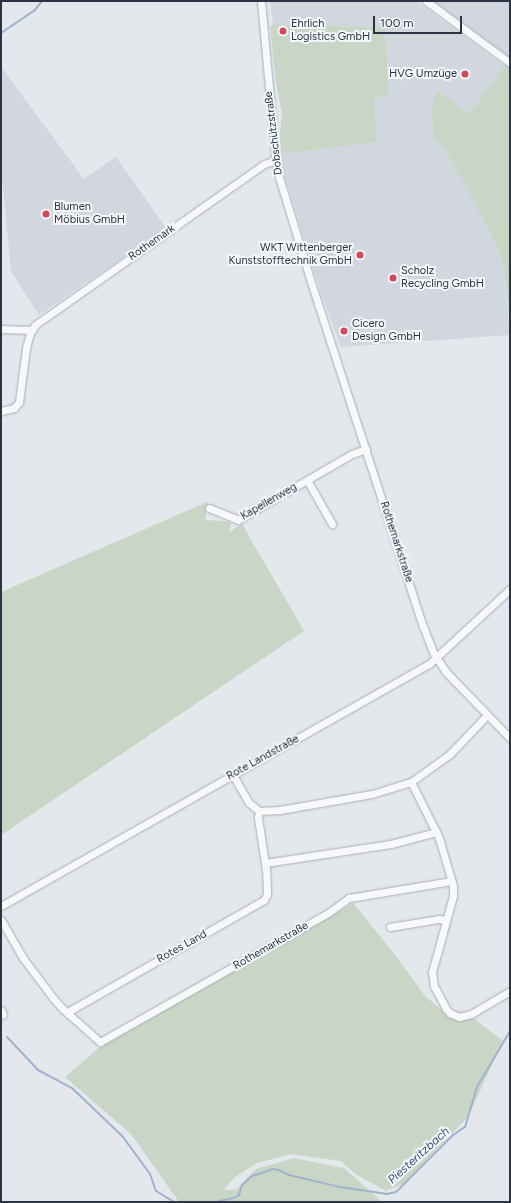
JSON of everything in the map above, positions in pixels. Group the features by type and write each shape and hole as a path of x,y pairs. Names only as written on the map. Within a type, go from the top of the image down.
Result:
{"street":[{"name":"Dobschützstraße","path":"261,1 276,160 288,209 335,353"},
{"path":"426,1 510,63"},
{"name":"Rothemark","path":"32,330 35,326 257,169 270,161 276,160"},
{"path":"1,329 32,330 26,348 18,402 14,408 1,411"},
{"name":"Rothemarkstraße","path":"335,353 423,626 436,658 450,677 510,738"},
{"name":"Kapellenweg","path":"209,508 238,520 352,454 366,449"},
{"name":"Kapellenweg","path":"307,480 332,524"},
{"name":"Rote Landstraße","path":"1,906 429,664 510,589"},
{"path":"233,775 249,803 259,811 280,810 372,794 411,782 453,751 487,715"},
{"path":"411,782 436,832 452,881 453,896 432,972 432,981 450,1013 459,1016 470,1014 510,991"},
{"name":"Rotes Land","path":"67,1013 262,902 266,894 265,863 258,818 259,811"},
{"path":"265,863 385,845 436,832"},
{"name":"Rothemarkstraße","path":"67,1013 100,1042 328,913 352,896 397,891 452,881"},
{"path":"390,927 439,919 446,920"},
{"path":"1,920 23,958 53,998 67,1013"}],"shaded area":[{"path":"270,1 416,1 505,66 469,114 437,90 431,110 434,137 451,159 496,245 504,268 510,335 341,347 321,293 285,177 281,154 377,142 374,99 389,95 385,28 273,24"},
{"path":"433,1 510,1 510,58"},
{"path":"1,67 84,179 116,157 166,228 39,315 11,271 1,167"}],"green space":[{"path":"273,24 385,28 389,95 374,99 377,142 281,154 280,135 282,113 276,83 270,27"},
{"path":"506,64 510,67 510,324 504,268 496,245 451,159 434,137 431,110 437,90 469,114"},
{"path":"207,502 210,510 206,512 206,520 225,521 231,523 229,532 242,524 304,631 1,835 1,592"},
{"path":"353,903 396,956 425,996 453,1019 472,1017 503,1041 468,1117 403,1184 386,1191 357,1175 341,1161 291,1154 257,1163 235,1177 224,1190 236,1190 256,1169 294,1158 344,1168 382,1202 179,1202 131,1134 65,1077 102,1045"}],"waterway":[{"path":"1,33 34,11 42,1"},
{"path":"1,1026 1,1031"},
{"name":"Piesteritzbach","path":"219,1201 234,1198 239,1195 242,1185 252,1176 273,1169 289,1175 340,1187 387,1194 396,1192 453,1135 465,1127 477,1087 510,1031"},
{"path":"7,1037 38,1070 73,1089 123,1137 150,1174 156,1191 174,1202"}],"place":[{"name":"Ehrlich Logistics GmbH","path":"283,31"},
{"name":"HVG Umzüge","path":"465,74"},
{"name":"Blumen Möbius GmbH","path":"46,214"},
{"name":"WKT Wittenberger Kunststofftechnik GmbH","path":"360,255"},
{"name":"Scholz Recycling GmbH","path":"393,278"},
{"name":"Cicero Design GmbH","path":"344,331"}]}
